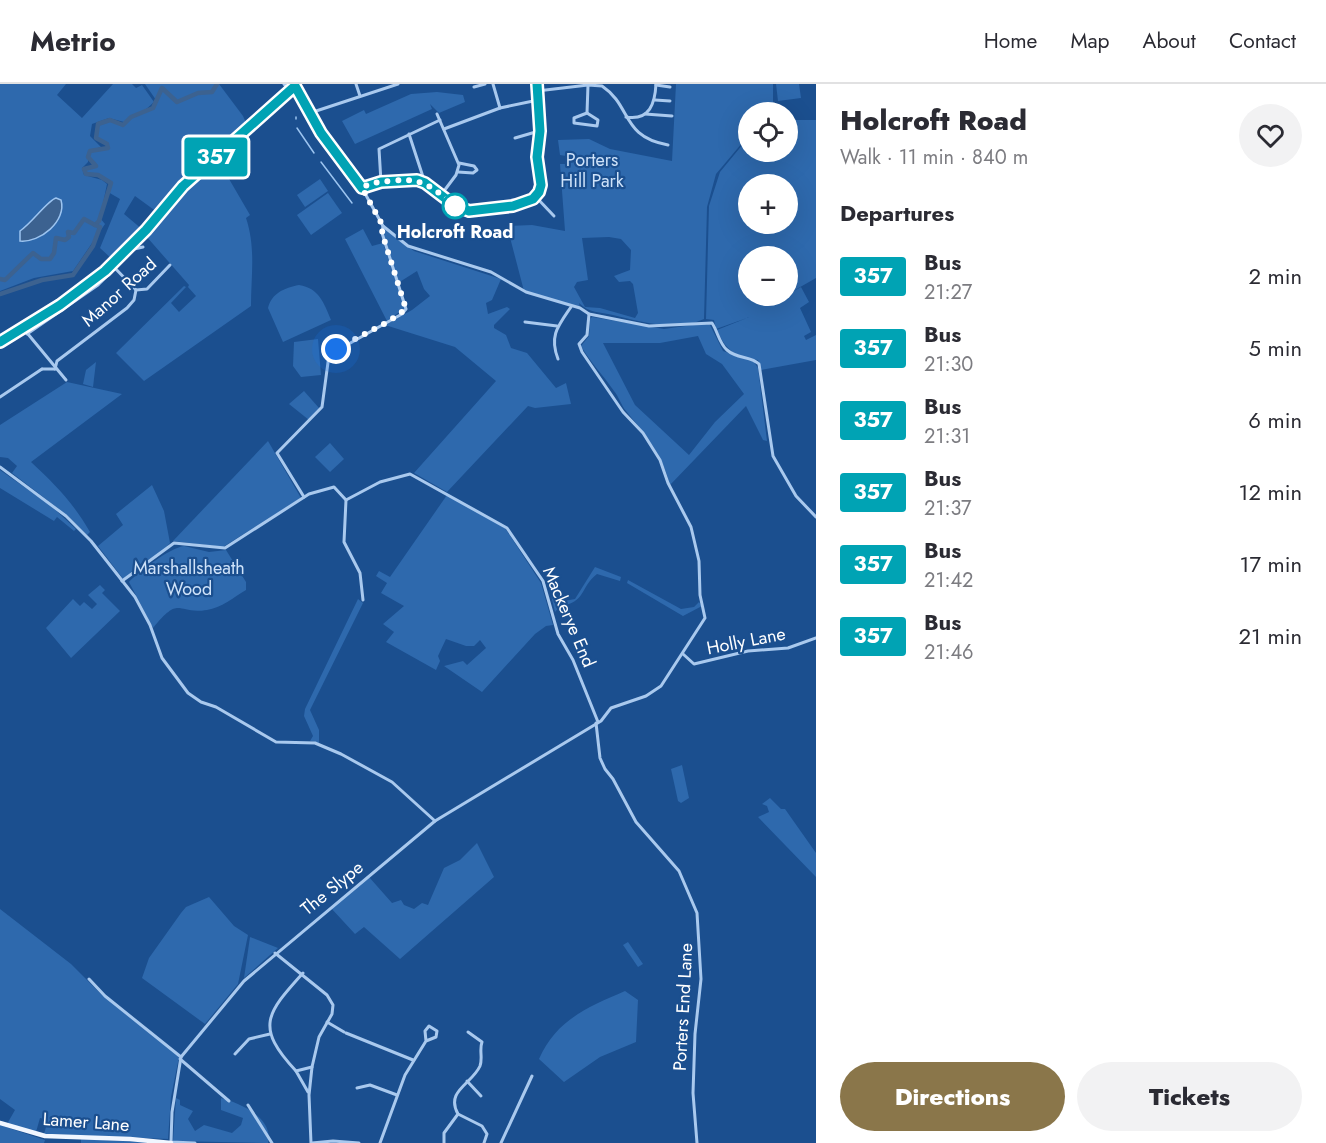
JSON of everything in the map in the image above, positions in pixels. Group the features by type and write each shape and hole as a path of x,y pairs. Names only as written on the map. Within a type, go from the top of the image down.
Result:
{"main road":[{"path":"0,344 25,331 114,266 183,186 297,85"},
{"name":"Lamer Lane","path":"0,1123 45,1136 171,1142"}],"street":[{"path":"284,84 290,91"},
{"path":"356,84 360,96"},
{"path":"310,113 398,84"},
{"path":"474,87 485,84"},
{"path":"493,84 500,108"},
{"path":"536,197 541,185 537,153 540,131 537,84"},
{"path":"537,91 595,84 608,90 631,125 647,140 668,145"},
{"path":"297,85 310,113 362,188 383,226 397,239 417,251 491,272 526,292 589,314 662,326 710,322 726,350 742,359 758,362 773,456 796,496 816,517"},
{"path":"586,85 587,113"},
{"path":"650,112 655,100 656,85 670,87"},
{"path":"444,129 500,108 538,100"},
{"path":"655,100 670,101"},
{"path":"626,117 635,118 650,112 672,116"},
{"path":"587,113 598,120 597,126 574,123 575,117 587,113"},
{"path":"437,114 459,163 458,172 441,195"},
{"path":"631,125 635,118"},
{"path":"381,182 378,154 380,149 440,120"},
{"path":"515,138 540,131"},
{"path":"409,134 425,183"},
{"path":"458,172 473,173 477,170 474,166 459,163"},
{"path":"417,180 423,174"},
{"path":"362,188 381,182 417,180 425,183 460,209 469,211 504,205 513,206 536,197"},
{"path":"536,197 554,216"},
{"path":"504,205 512,200 521,201"},
{"path":"512,200 513,206"},
{"path":"305,497 277,453 322,407 329,356 402,314 406,309 382,233 383,226"},
{"path":"136,291 114,266 134,249 143,247"},
{"name":"Manor Road","path":"57,361 127,308 134,300 136,291 147,289 170,265"},
{"path":"558,359 553,343 557,326 571,307"},
{"name":"The Slype","path":"180,1058 244,981 435,821 602,720 611,708 646,696 661,686 706,616 700,595 696,546 660,460 594,371 580,347 580,342 587,335 589,314"},
{"path":"525,322 557,326"},
{"path":"25,331 66,380"},
{"path":"47,360 57,361 55,369"},
{"path":"0,397 42,369 47,360"},
{"path":"42,369 55,369"},
{"path":"0,467 66,516 90,541 122,581 145,615 162,658 188,693 276,742 315,743 341,753 392,782 435,821"},
{"name":"Mackerye End","path":"346,500 380,482 408,474 504,525 543,581 558,634 573,660 597,723"},
{"path":"122,581 138,567 157,557 171,544 225,548 305,497 334,487 346,500 344,542 360,573 363,600"},
{"name":"Holly Lane","path":"683,654 694,664 748,651 788,648 816,638"},
{"path":"599,728 602,720"},
{"name":"Porters End Lane","path":"597,723 600,758 605,769 613,779 636,822 680,871 697,913 701,979 695,1034 693,1093 697,1143"},
{"path":"275,953 303,973 332,1002 333,1010 319,1037 312,1067 309,1095 312,1143 333,1140 359,1143"},
{"path":"303,973 277,1004 272,1016 270,1034 274,1045 297,1071 309,1095"},
{"path":"89,979 105,996 230,1101"},
{"path":"327,1022 345,1032 413,1060"},
{"path":"380,1143 413,1060 426,1041 436,1037 437,1031 433,1027 429,1026 425,1030 426,1041"},
{"path":"468,1032 482,1042 480,1065 454,1098 454,1106 458,1114 484,1128 487,1134 484,1143"},
{"path":"235,1054 249,1039 270,1034"},
{"path":"180,1058 172,1112 171,1142 195,1143"},
{"path":"297,1071 312,1067"},
{"path":"501,1143 532,1076"},
{"path":"467,1081 481,1096"},
{"path":"357,1088 369,1085 398,1095"},
{"path":"248,1105 272,1143"},
{"path":"444,1143 444,1133 458,1114"}],"green space":[{"path":"0,84 66,84 57,95 82,118 113,84 132,84 136,88 142,85 154,102 143,112 132,115 124,122 109,118 92,124 90,136 101,147 88,151 88,162 82,168 84,175 102,180 107,184 100,218 105,224 73,271 34,278 0,291","holes":["48,204 61,212 46,231 24,241 20,231 37,218"]},
{"path":"145,84 219,84 247,125 181,183 157,212 135,196 124,214 143,230 113,260 100,248 120,199 108,192 109,180 98,175 86,174 84,169 96,166 88,157 90,151 108,148 107,144 96,138 98,124 110,120 123,124 131,117 154,107 156,100"},
{"name":"Porters Hill Park","path":"676,84 773,84 773,102 738,102 738,148 716,174 707,207 704,319 682,325 647,323 595,312 587,309 579,303 580,308 524,291 507,226 532,225 565,231 560,164 566,164 566,156 560,155 558,140 589,139 610,149 672,161","holes":["582,238 621,239 631,250 630,270 614,276 619,282 630,281 633,284 638,313 635,318 600,308 585,307 574,287 577,282 588,280"]},
{"path":"776,84 799,84 801,98 778,101"},
{"path":"437,92 463,95 465,102 439,113 430,104 432,109 355,144 342,121 364,110 366,114 411,94"},
{"path":"798,120 816,120 816,278 798,288 798,246 738,246 738,306 798,306 798,289 801,287 809,302 800,308 811,332 804,336 806,340 816,335 816,360 761,370 758,360 738,355 724,343 717,330 747,318 716,329 714,320 706,319 709,206 720,172 738,150 738,162 798,162"},
{"path":"218,160 250,215 246,218 252,251 251,306 144,381 116,353 184,286 186,287 171,303 179,312 196,296 146,236 177,197"},
{"path":"320,179 328,191 305,207 297,195"},
{"path":"328,193 342,213 311,235 297,215"},
{"path":"385,228 414,251 501,279 492,300 486,303 488,314 507,307 510,309 494,325 494,328 506,335 511,348 527,353 556,388 566,383 571,404 535,408 528,406 447,492 414,473 496,381 455,347 385,325 412,310 430,296 424,289 417,271 398,283 383,232"},
{"path":"363,229 372,246 383,243 405,308 387,321 345,239"},
{"path":"114,268 98,284 29,331 26,330"},
{"path":"299,285 316,293 331,320 283,342 268,308 272,298 279,292"},
{"path":"592,317 664,329 707,323 710,325 723,351 754,362 758,368 767,441 763,440 746,406 670,485 663,463 653,445 624,409 616,393 581,346 589,336","holes":["698,336 706,354 722,364 744,394 715,422 689,455 635,405 603,343 660,343"]},
{"path":"318,339 321,375 301,377 293,366 294,342"},
{"path":"96,362 93,387 83,384 86,370"},
{"path":"67,382 122,394 31,462 71,503 90,532 87,535 68,516 12,473 17,466 8,458 0,457 0,425"},
{"path":"304,391 319,408 309,420 289,404"},
{"path":"268,441 301,498 223,547 173,541"},
{"path":"330,443 344,459 330,472 315,457"},
{"path":"0,470 50,505 76,529 74,531 57,517 54,521 0,488"},
{"path":"152,485 164,511 170,543 160,554 138,565 124,580 98,546 123,525 116,514"},
{"path":"447,495 505,528 541,583 553,625 546,626 535,634 482,692 444,666 463,661 467,665 486,648 480,640 474,646 466,646 446,639 438,656 440,661 436,670 386,642 394,632 383,624 404,606 381,593 387,583 376,576 379,571 390,577"},
{"name":"Marshallsheath Wood","path":"184,546 209,552 226,550 246,582 246,590 212,609 197,611 174,609 153,628 129,582 155,561"},
{"path":"595,567 621,577 620,581 597,574 579,598 560,606 555,612 551,595 564,601 575,599"},
{"path":"628,580 681,609 694,607 699,602 702,606 683,616 627,583"},
{"path":"100,585 105,590 102,593 120,611 71,658 46,628 73,599 80,606 84,602 92,609 97,604 88,595"},
{"path":"358,599 363,603 310,710 319,730 319,743 310,741 313,736 304,716 305,709"},
{"path":"682,765 689,798 681,803 678,801 671,769"},
{"path":"770,798 781,809 785,809 816,853 816,877 758,817 769,812 767,806 762,804"},
{"path":"477,843 494,877 400,959 364,927 355,934 331,908 369,877 392,903 401,900 404,905 414,909 422,903 428,905 444,868 460,860"},
{"path":"209,897 234,926 248,935 238,984 205,1024 142,978 149,958 181,913 186,907"},
{"path":"0,909 71,964 101,994 179,1057 171,1097 168,1139 44,1134 48,1120 40,1118 36,1132 7,1124 15,1110 0,1099"},
{"path":"250,937 278,948 244,978"},
{"path":"628,942 643,964 638,967 623,945"},
{"path":"625,991 638,1000 636,1042 600,1057 564,1082 539,1059 554,1034 574,1016"},
{"path":"176,1098 180,1100 180,1105 193,1111 188,1119 195,1131 204,1125 232,1133 241,1125 243,1118 221,1110 221,1098 246,1108 261,1119 266,1126 268,1143 173,1141"},
{"path":"0,1125 45,1140 44,1143 0,1143"},
{"path":"81,1139 166,1143 81,1143"}],"shaded area":[{"path":"56,198 61,200 62,208 56,223 36,238 20,241 20,231"}],"waterway":[{"path":"0,279 5,280 33,253 41,259 50,259 54,253 56,238 65,240 69,237 68,232 74,233 84,219 95,225 99,221 111,183 98,175 86,174 84,169 96,166 88,157 90,151 108,148 107,144 96,138 98,124 110,120 123,125 131,117 153,108 162,88 177,102 198,93 212,92 217,84"},
{"path":"297,128 314,153"},
{"path":"321,162 352,203"},
{"path":"0,294 42,280 73,275 93,246 100,227 95,225"}],"bus line":[{"name":"357","path":"0,342 60,305 96,279 135,242 174,194 295,86 321,133 362,188 368,184 381,182 417,180 425,183 460,209 476,211 504,205 513,206 521,201 529,201 536,197 541,188 537,157 540,131 537,84"}],"place":[{"name":"Holcroft Road","path":"455,206"}],"route":[{"path":"336,349 388,322 406,309 382,233 383,226 362,188 381,182 412,179 425,183 455,206"}]}
